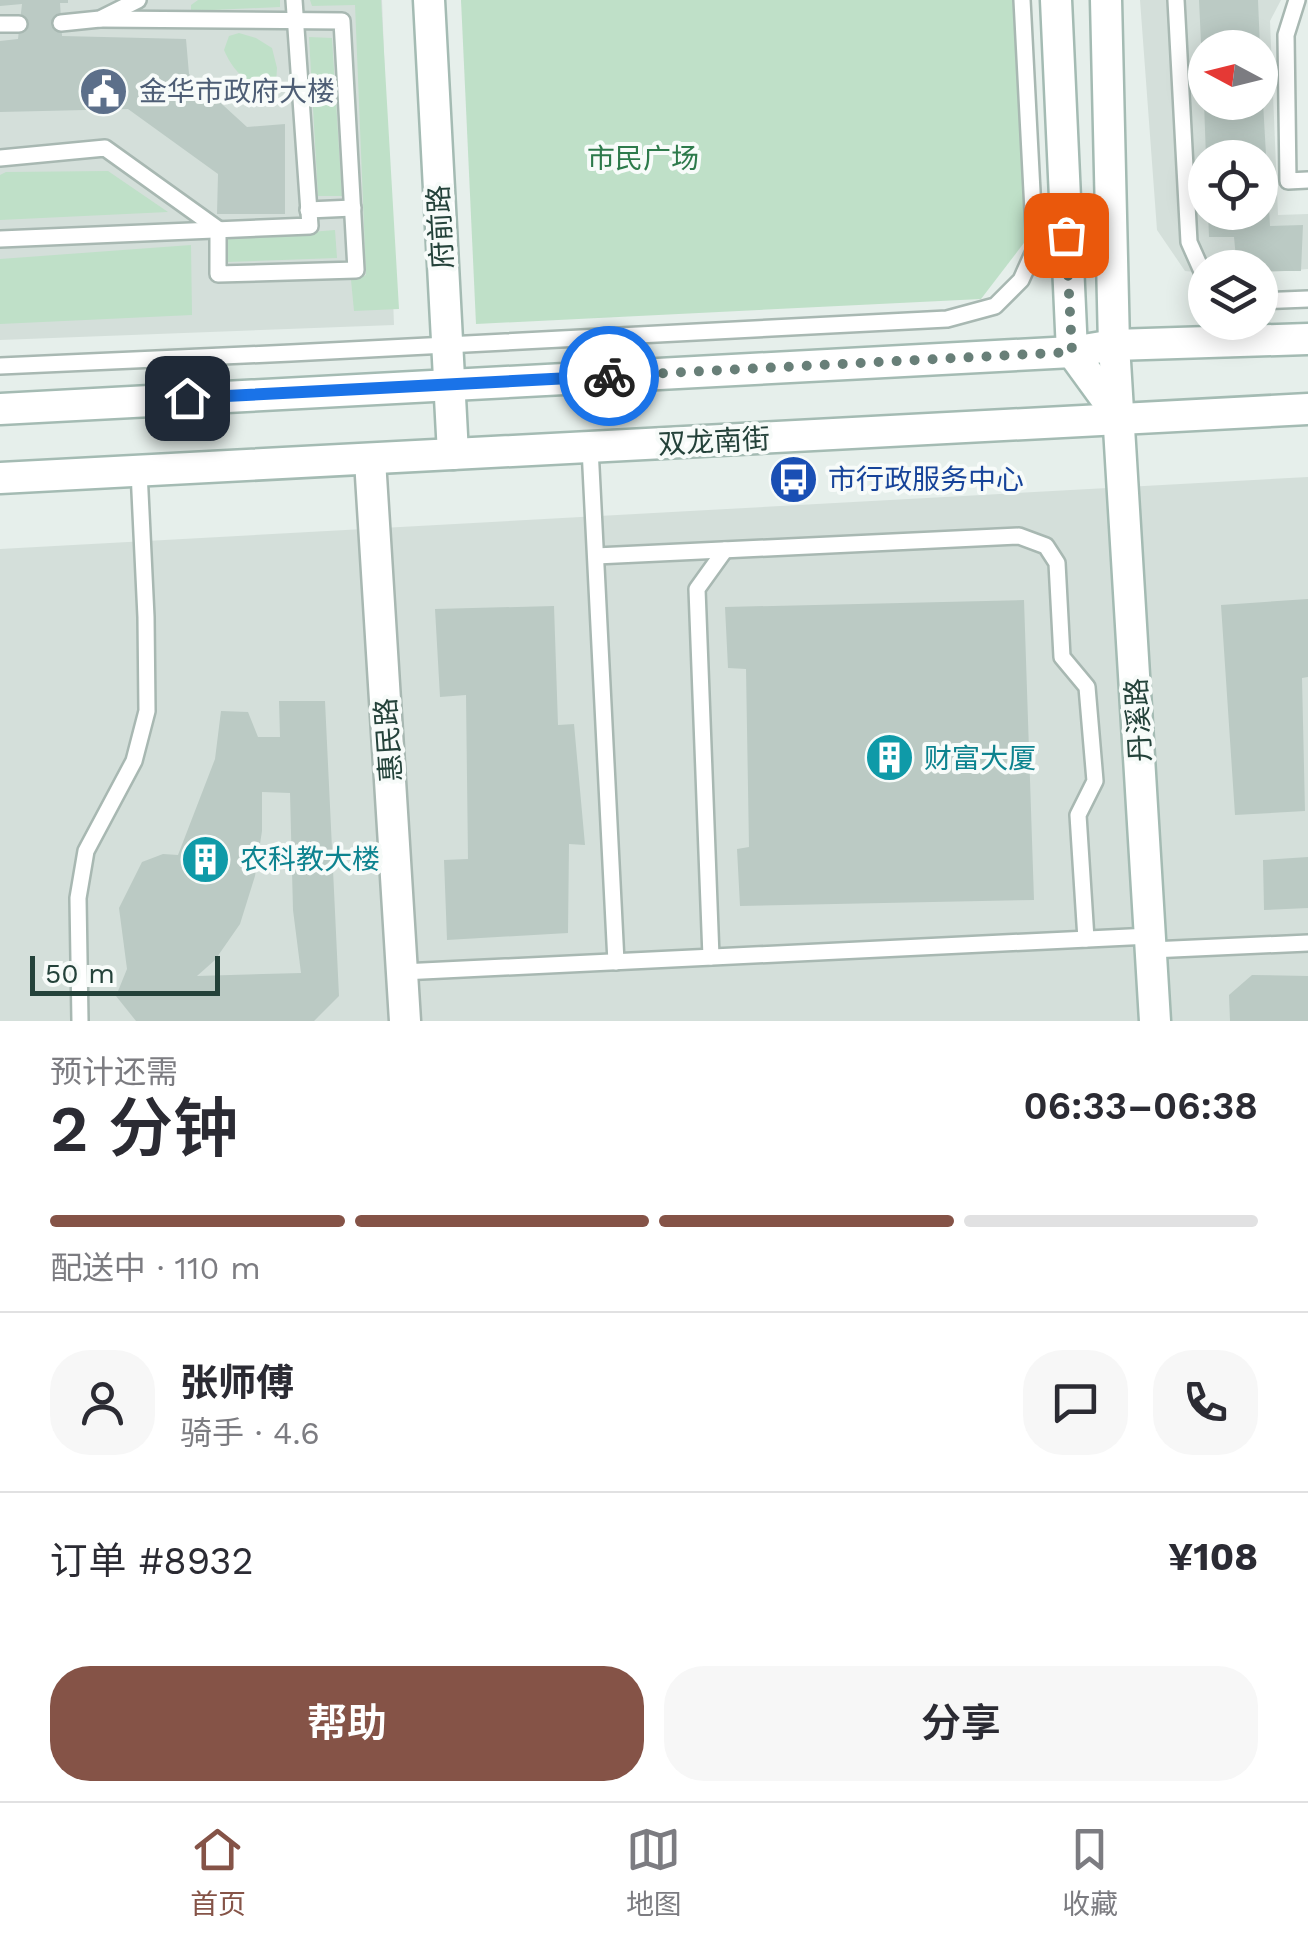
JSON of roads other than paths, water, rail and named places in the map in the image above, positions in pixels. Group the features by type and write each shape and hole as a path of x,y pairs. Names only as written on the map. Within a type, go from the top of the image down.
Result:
{"main road":[{"name":"府前路","path":"429,0 453,454"},
{"path":"1056,0 1072,352 1120,418"},
{"name":"丹溪路","path":"1106,0 1114,345 1155,1021"},
{"path":"0,409 1072,352 1114,345 1308,339"},
{"name":"双龙南街","path":"0,478 1308,409"},
{"name":"惠民路","path":"370,460 406,1021"}],"lane":[{"path":"100,19 138,0"},
{"path":"0,238 310,226 294,0"},
{"path":"0,366 947,319 995,306 1021,280 1035,249 1022,0"},
{"path":"1176,0 1189,242 1193,250"},
{"path":"1297,0 1286,35 1288,181 1308,180"},
{"path":"61,23 100,19 342,20 356,270 218,274 218,229"},
{"path":"0,24 20,24"},
{"path":"0,158 104,148 218,229"},
{"path":"308,210 353,208"},
{"path":"1278,300 1308,298"},
{"path":"590,448 616,962"},
{"path":"80,1021 78,898 86,851 134,761 147,711 140,471"},
{"path":"596,556 1018,536 1046,546 1057,564 1062,657 1087,687 1095,781 1078,815 1086,939"},
{"path":"710,957 697,589 725,550"},
{"path":"402,972 1086,939 1151,943 1308,942"}],"place":[{"name":"金华市政府大楼","path":"104,91"},
{"name":"市行政服务中心","path":"793,479"},
{"name":"财富大厦","path":"889,758"},
{"name":"农科教大楼","path":"205,859"}],"park label":[{"name":"市民广场","path":"643,158"}]}
